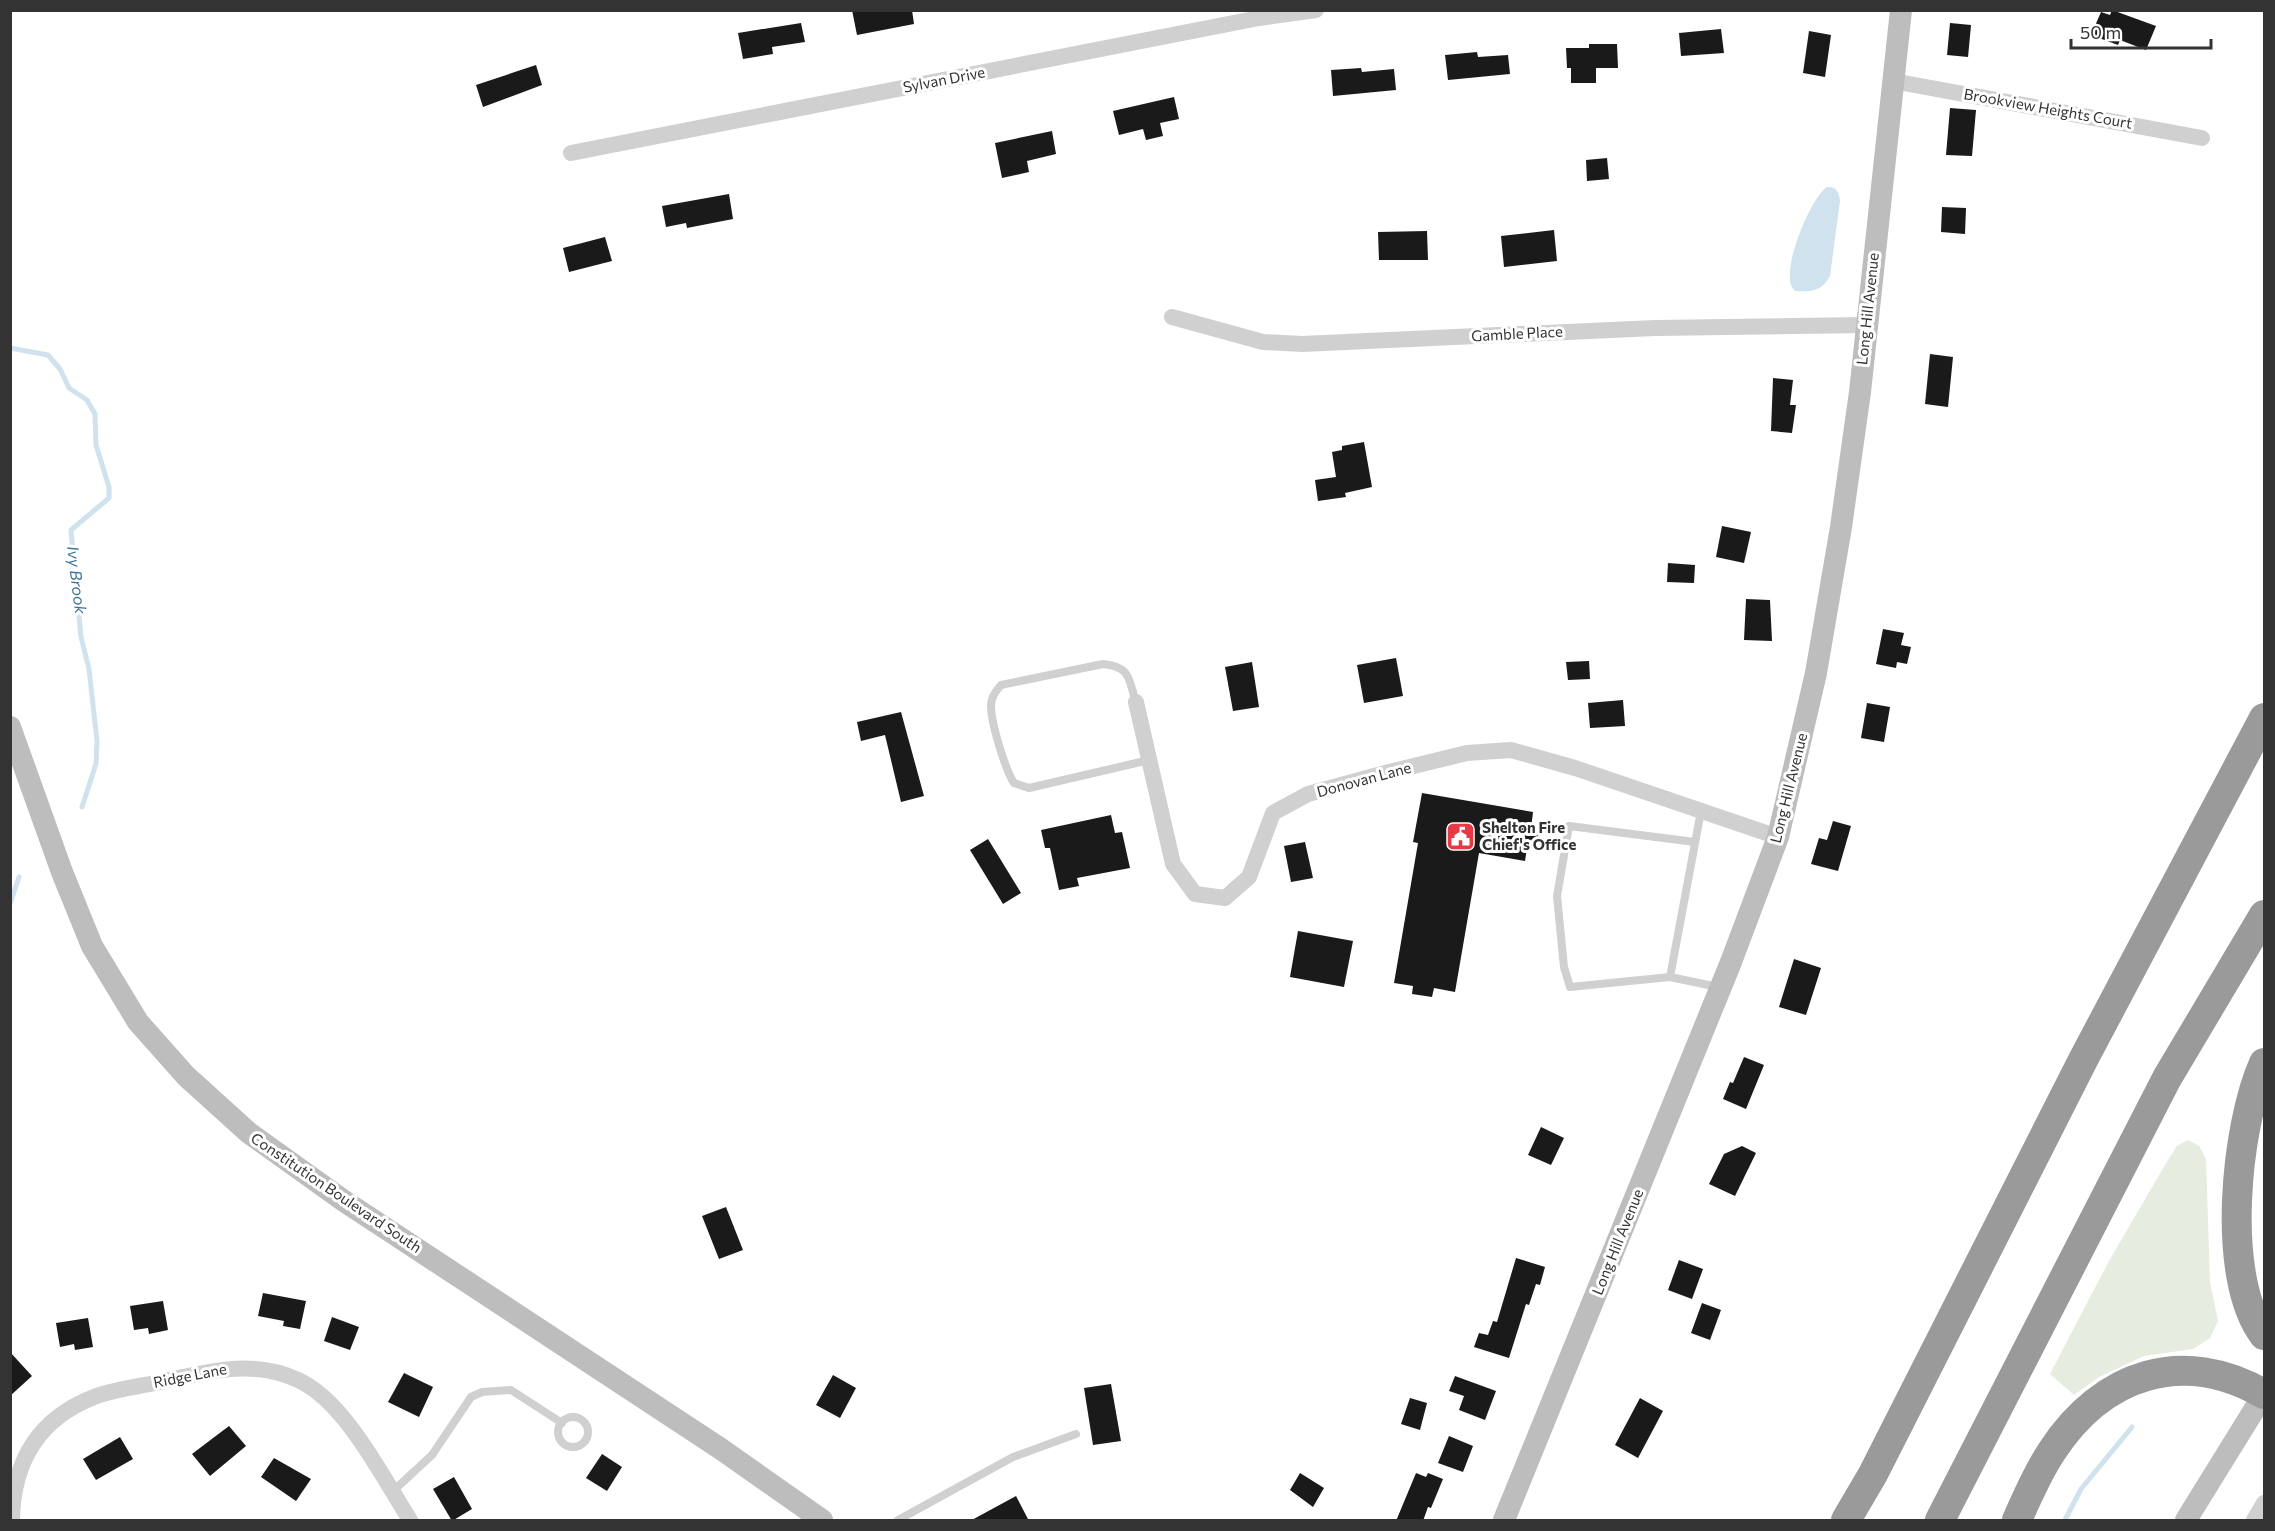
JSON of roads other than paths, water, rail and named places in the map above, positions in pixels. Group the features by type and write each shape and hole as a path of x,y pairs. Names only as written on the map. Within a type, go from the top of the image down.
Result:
{"highway":[{"path":"1846,1521 1873,1474 2084,1058 2265,718"},
{"path":"1940,1521 2168,1078 2265,915"},
{"path":"2265,1063 2257,1080 2237,1185 2238,1247 2245,1290 2256,1324 2265,1335"},
{"path":"1869,1521 1952,1316"},
{"path":"2017,1521 2052,1451 2105,1393 2143,1377 2180,1369 2216,1373 2245,1383 2264,1394"}],"street":[{"name":"Sylvan Drive","path":"571,153 1259,18 1316,10"},
{"name":"Long Hill Avenue","path":"1504,1521 1721,987 1778,837 1816,673 1850,460 1901,10"},
{"name":"Brookview Heights Court","path":"1893,81 2202,138"},
{"name":"Gamble Place","path":"1172,317 1263,342 1302,344 1655,328 1865,325"},
{"name":"Donovan Lane","path":"1136,702 1173,864 1195,894 1225,898 1249,877 1273,813 1308,794 1467,753 1511,750 1575,768 1778,837"},
{"name":"Constitution Boulevard South","path":"10,728 62,872 92,946 138,1022 186,1076 249,1134 344,1201 713,1443 813,1518"},
{"name":"Ridge Lane","path":"12,1521 12,1492 22,1462 39,1434 63,1412 95,1396 227,1368 266,1368 300,1380 337,1408 410,1521"},
{"path":"2186,1521 2264,1394"},
{"path":"2254,1521 2265,1503"}],"lane":[{"path":"1136,702 1127,672 1119,665 1103,663 1001,685 994,694 991,707 1006,771 1014,783 1029,788 1149,760"},
{"path":"1670,977 1701,811"},
{"path":"1695,842 1569,826 1557,896 1564,967 1570,987 1670,977 1721,987"},
{"path":"392,1492 432,1455 471,1397 482,1392 511,1390 562,1422"},
{"path":"898,1521 1012,1457 1076,1434"}],"water":[{"path":"1827,187 1836,190 1840,201 1830,276 1823,285 1815,290 1795,291 1791,283 1790,270 1798,238 1812,206"}],"waterway":[{"name":"Ivy Brook","path":"10,348 48,355 60,369 69,388 87,400 95,414 96,445 109,487 109,498 71,530 81,637 89,669 97,741 96,764 82,807"},
{"name":"Ivy Brook","path":"10,904 19,877"},
{"path":"2065,1520 2081,1489 2132,1427"}],"place":[{"name":"Shelton Fire Chief's Office","path":"1461,837"}]}
